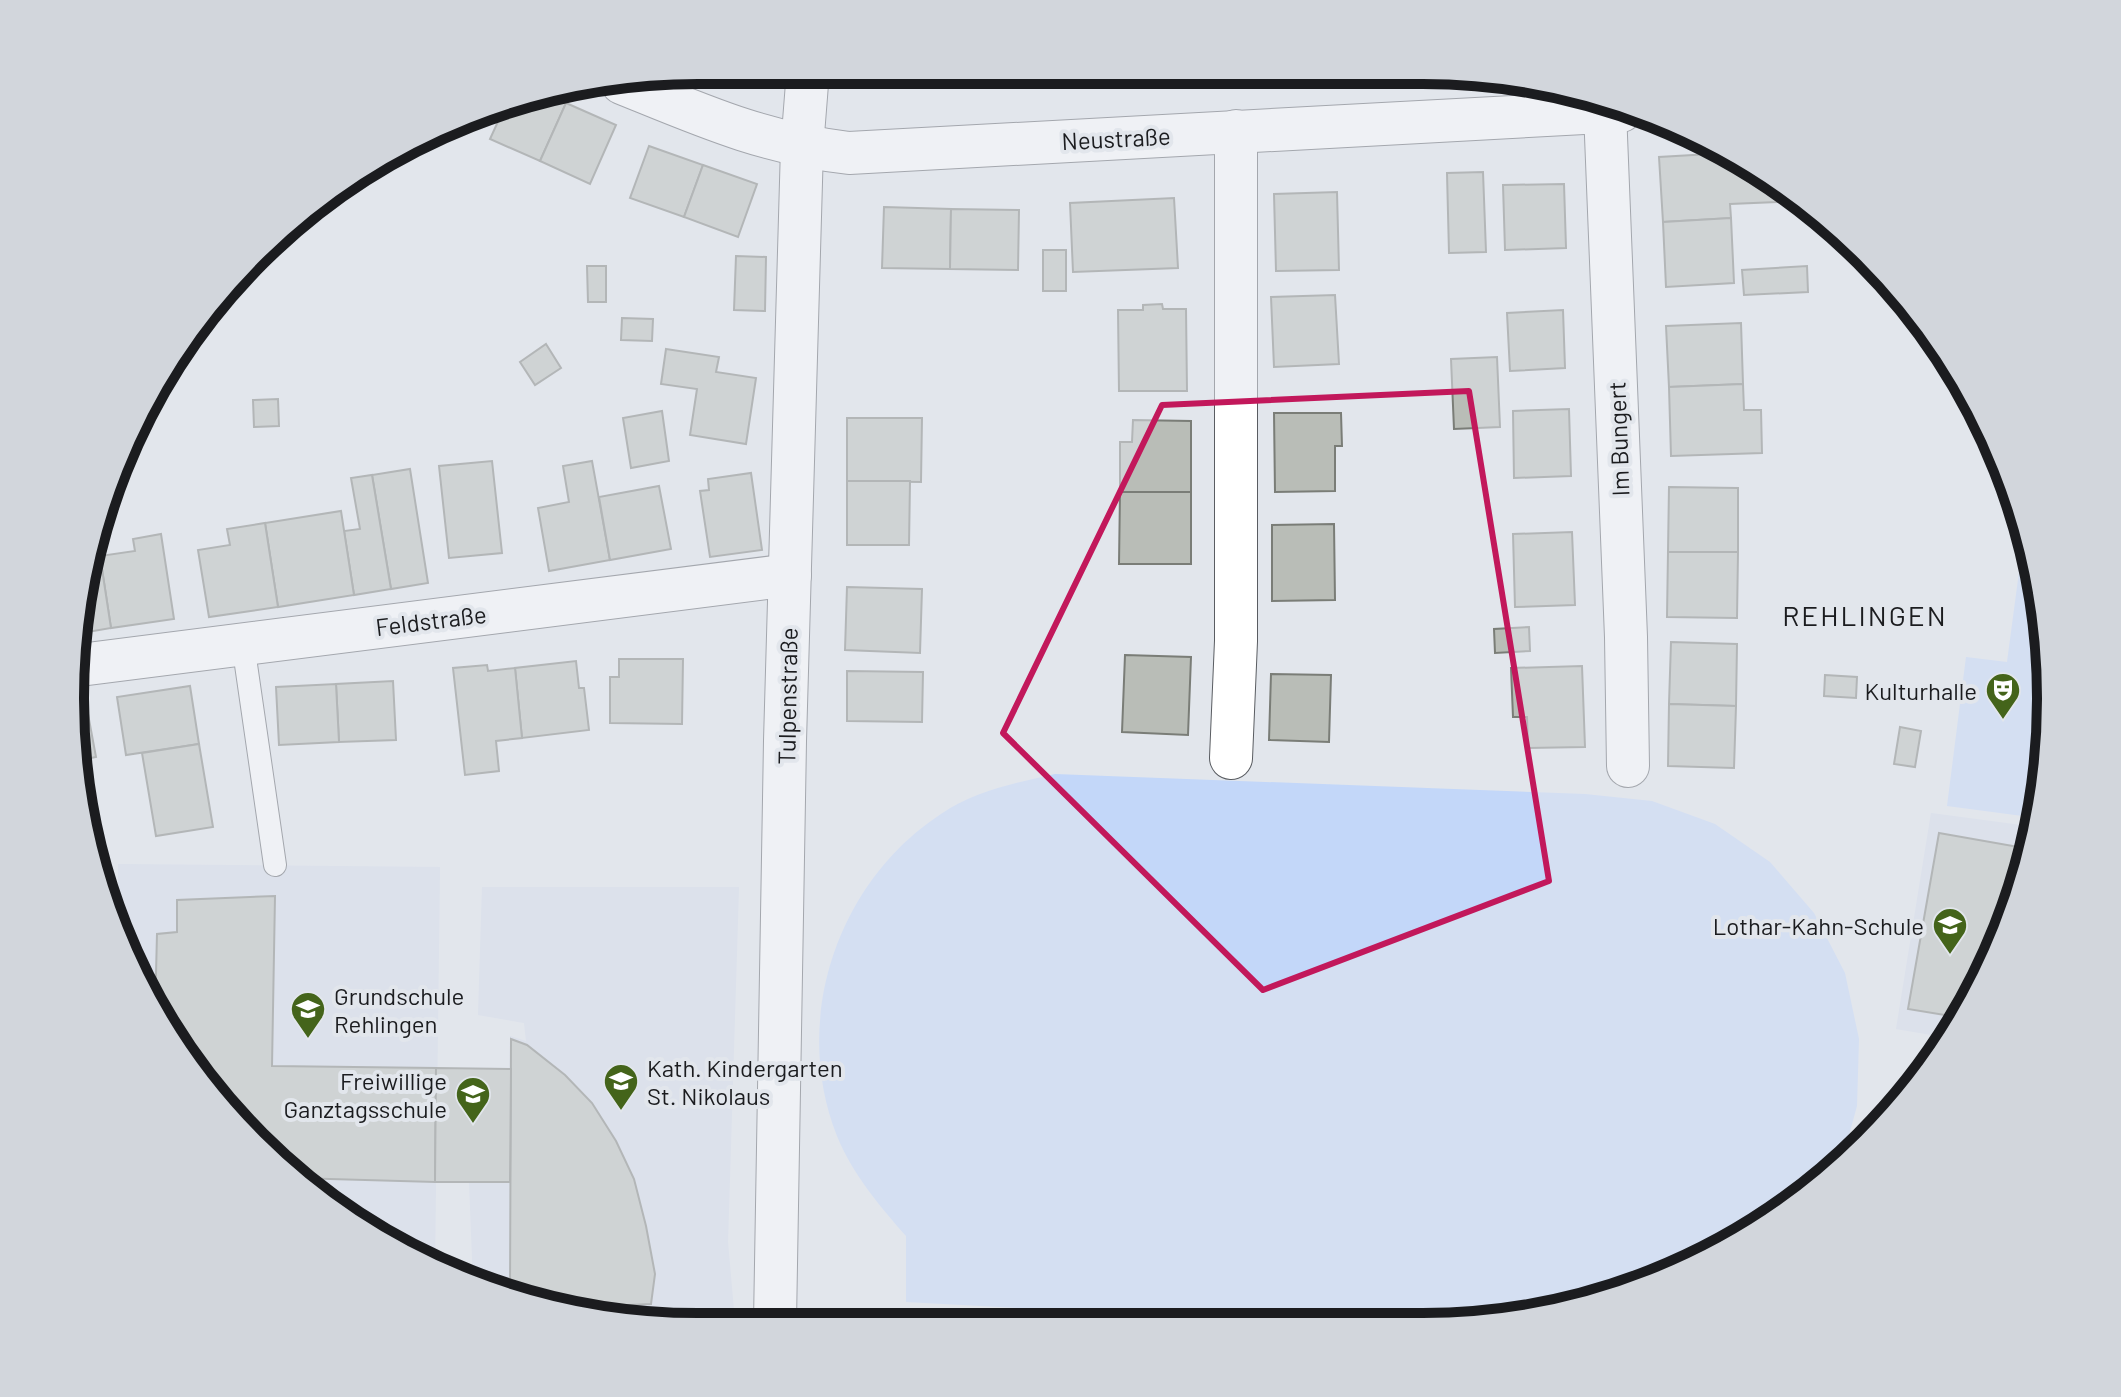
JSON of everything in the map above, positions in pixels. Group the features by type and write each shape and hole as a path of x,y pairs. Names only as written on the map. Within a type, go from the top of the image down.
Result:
{"street":[{"name":"Tulpenstraße","path":"775,1313 790,575 802,147 807,84"},
{"name":"Neustraße","path":"633,87 742,131 802,147 849,153 1603,112"},
{"name":"Im Bungert","path":"1613,115 1628,766"},
{"path":"1231,758 1236,641 1236,131"},
{"name":"Feldstraße","path":"85,664 790,575"}],"lane":[{"path":"243,644 275,865"}],"highlighted area":[{"path":"1469,391 1549,881 1263,990 1003,733 1162,405"}],"shaded area":[{"name":"Kulturhalle","path":"2019,572 2024,573 2032,618 2037,698 2036,739 2025,816 1947,806 1966,657 2007,662"},
{"path":"1055,774 1585,794 1652,801 1715,824 1770,862 1814,913 1845,973 1859,1039 1857,1106 1847,1143 1797,1186 1730,1231 1694,1250 1582,1292 1503,1308 1422,1313 1110,1313 906,1302 906,1236 851,1164 837,1136 824,1092 819,1046 822,1001 833,957 850,915 874,877 905,843 954,806"},
{"name":"Lothar-Kahn-Schule","path":"1931,813 2023,825 2016,858 1990,934 1955,1006 1936,1036 1896,1029"},
{"name":"Grundschule Rehlingen","path":"118,864 440,867 435,1254 391,1231 324,1186 293,1161 236,1104 166,1006 147,970 118,899"},
{"name":"Kath. Kindergarten St. Nikolaus","path":"482,887 739,887 728,1242 734,1313 618,1308 539,1292 472,1269 469,1181 509,1181 510,1036 526,1041 524,1023 478,1015"}],"building":[{"path":"560,100 566,103 540,161 490,139 500,117"},
{"path":"566,103 616,125 590,184 540,161"},
{"path":"649,146 703,165 684,217 630,198"},
{"path":"1708,154 1764,188 1777,197 1777,202 1730,204 1731,218 1663,222 1659,157"},
{"path":"703,165 757,184 738,237 684,217"},
{"path":"1483,172 1486,252 1449,253 1447,173"},
{"path":"1564,184 1566,248 1505,250 1503,185"},
{"path":"1337,192 1339,270 1276,271 1274,194"},
{"path":"1174,198 1178,268 1073,272 1070,203"},
{"path":"884,207 951,209 950,269 882,268"},
{"path":"951,209 1019,210 1018,270 950,269"},
{"path":"1731,218 1734,283 1666,287 1663,222"},
{"path":"1043,250 1066,250 1066,291 1043,291"},
{"path":"736,256 766,257 765,311 734,310"},
{"path":"587,266 606,266 606,302 588,302"},
{"path":"1807,266 1808,292 1744,295 1742,270"},
{"path":"1335,295 1339,364 1274,367 1271,297"},
{"path":"1162,304 1163,309 1186,309 1187,391 1119,391 1118,310 1143,310 1143,305"},
{"path":"1563,310 1565,368 1510,371 1507,313"},
{"path":"622,318 653,319 652,341 621,340"},
{"path":"1741,323 1743,384 1669,387 1666,326"},
{"path":"546,344 561,368 535,385 520,362"},
{"path":"666,349 719,357 716,372 756,378 746,444 690,435 697,389 661,384"},
{"path":"1497,357 1500,427 1454,429 1451,359"},
{"path":"1743,384 1744,410 1761,410 1762,453 1671,456 1669,387"},
{"path":"278,399 279,426 254,427 253,400"},
{"path":"1569,409 1571,476 1514,478 1513,411"},
{"path":"662,411 669,461 631,468 623,418"},
{"path":"1274,413 1341,413 1342,446 1335,446 1335,491 1275,492"},
{"path":"847,418 922,418 921,482 847,481"},
{"path":"1133,420 1191,421 1191,492 1120,492 1120,442 1132,442"},
{"path":"492,461 502,553 449,558 439,466"},
{"path":"592,461 610,560 549,571 538,508 569,502 563,466"},
{"path":"410,469 428,583 391,589 372,475"},
{"path":"751,473 762,550 710,557 700,491 709,490 708,479"},
{"path":"372,475 391,589 354,595 344,531 360,529 351,478"},
{"path":"847,481 910,481 909,545 847,545"},
{"path":"659,486 671,549 610,560 599,497"},
{"path":"1669,487 1738,488 1738,552 1668,552"},
{"path":"1120,492 1191,492 1191,564 1119,564"},
{"path":"341,511 354,595 278,607 265,523"},
{"path":"265,523 278,607 209,617 198,550 230,545 227,529"},
{"path":"1334,524 1335,600 1272,601 1272,525"},
{"path":"1572,532 1575,605 1515,607 1513,534"},
{"path":"161,534 174,619 111,628 101,556 135,551 133,539"},
{"path":"1668,552 1738,552 1737,618 1667,617"},
{"path":"100,559 111,628 88,632"},
{"path":"847,587 922,589 920,653 845,650"},
{"path":"1529,627 1530,651 1495,653 1494,629"},
{"path":"1671,642 1737,644 1736,706 1669,704"},
{"path":"1125,655 1191,657 1188,735 1122,732"},
{"path":"619,659 683,659 682,724 610,723 610,677 619,677"},
{"path":"576,661 579,688 584,688 589,730 522,738 515,668"},
{"path":"487,665 488,671 515,668 522,738 496,741 499,771 465,775 453,668"},
{"path":"1582,666 1585,747 1528,748 1527,717 1513,717 1511,668"},
{"path":"847,671 923,672 922,722 847,721"},
{"path":"1271,674 1331,675 1329,742 1269,740"},
{"path":"1825,675 1857,677 1856,698 1824,696"},
{"path":"393,681 396,740 339,742 336,684"},
{"path":"336,684 339,742 279,745 276,687"},
{"path":"190,686 199,744 126,755 117,697"},
{"path":"84,698 96,757 87,759 85,739"},
{"path":"1669,704 1736,706 1734,768 1668,766"},
{"path":"1900,727 1921,731 1915,767 1894,764"},
{"path":"199,744 213,827 156,836 142,753"},
{"name":"Lothar-Kahn-Schule","path":"1939,833 2018,847 1990,934 1949,1016 1908,1009"},
{"path":"275,896 272,1066 436,1068 435,1182 315,1179 236,1104 188,1040 156,986 157,934 177,932 177,900"},
{"path":"511,1039 527,1045 565,1075 592,1103 616,1141 634,1179 655,1274 651,1304 607,1306 510,1283"},
{"name":"Freiwillige Ganztagsschule","path":"436,1068 511,1069 510,1182 435,1182"}],"place":[{"name":"Kulturhalle","path":"2003,721"},
{"name":"Lothar-Kahn-Schule","path":"1950,956"},
{"name":"Grundschule Rehlingen","path":"308,1040"},
{"name":"Kath. Kindergarten St. Nikolaus","path":"621,1112"},
{"name":"Freiwillige Ganztagsschule","path":"473,1125"}],"district":[{"name":"REHLINGEN","path":"1865,615"}]}
